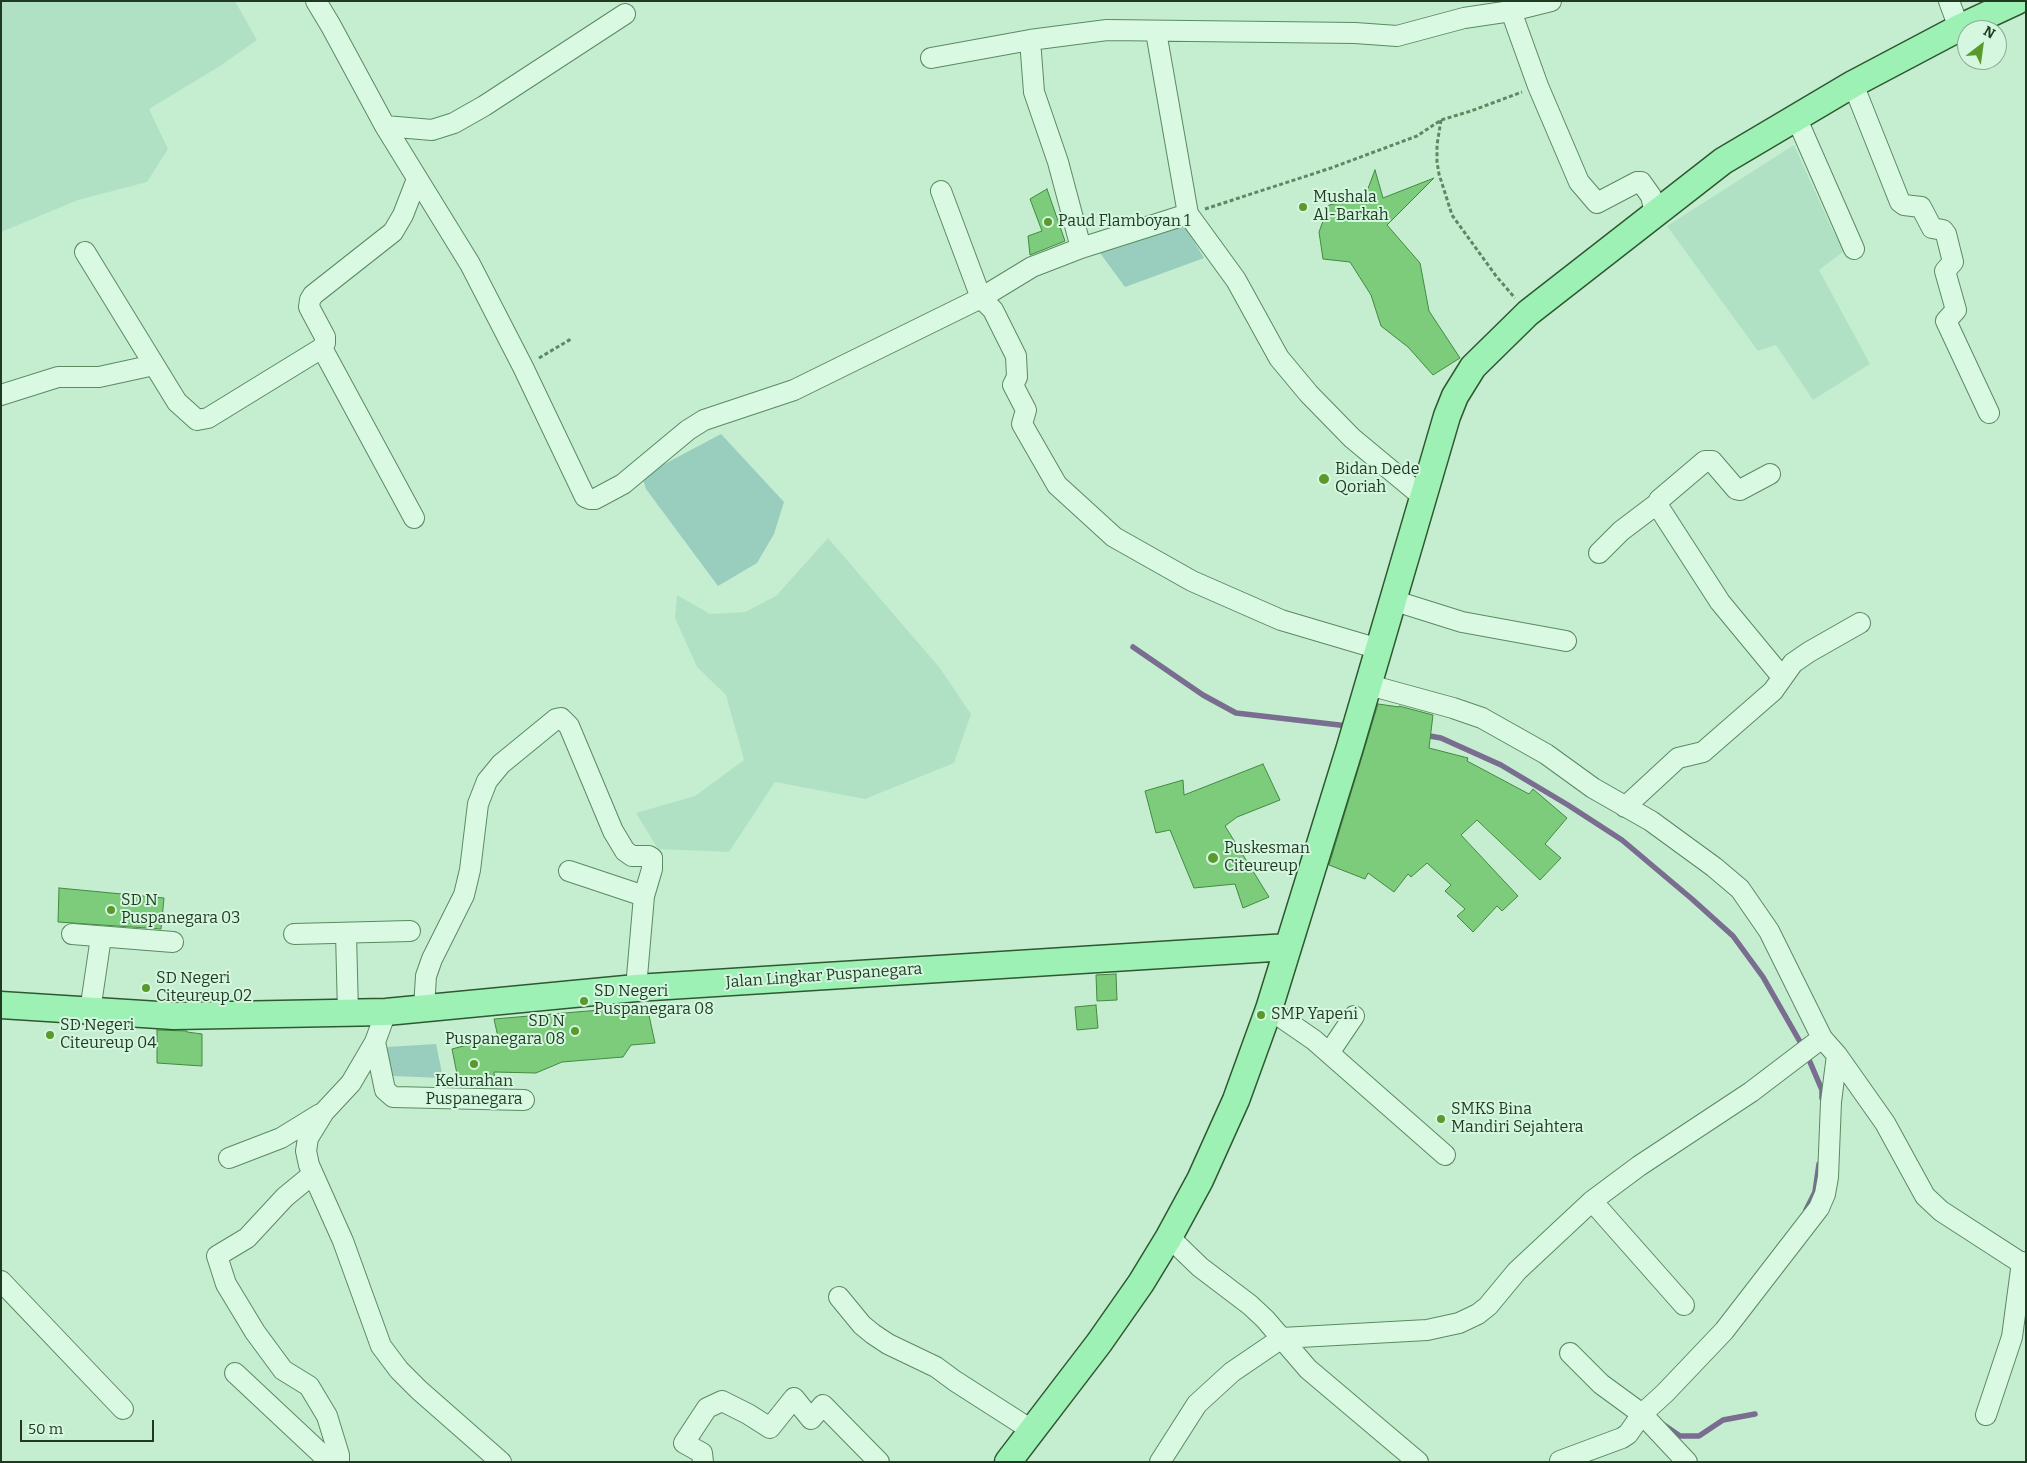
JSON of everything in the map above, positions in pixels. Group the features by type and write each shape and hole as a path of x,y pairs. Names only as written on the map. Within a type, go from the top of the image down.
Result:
{"main road":[{"path":"1976,20 2017,1"},
{"path":"1008,1462 1034,1431 1099,1343 1141,1283 1170,1237 1200,1180 1236,1100 1269,1009 1350,747 1447,416 1463,381 1482,356 1528,313 1724,161 1853,84 1957,29"},
{"name":"Jalan Lingkar Puspanegara","path":"1,1005 174,1016 386,1012 636,988 1288,947"}],"street":[{"path":"316,1 385,126 470,264 523,366 585,497 595,499 623,484 697,424 794,390 981,298 1032,267 1081,248 1188,214"},
{"path":"930,58 1030,40 1107,30 1156,32 1355,32 1397,36 1464,18 1511,11 1551,1"},
{"path":"1949,1 1957,23"},
{"path":"1511,11 1538,86 1579,182 1592,200 1600,203 1639,182 1643,184 1651,196 1655,213"},
{"path":"385,126 414,130 432,130 454,123 484,106 626,14"},
{"path":"1156,32 1188,214 1236,280 1279,358 1309,394 1352,438 1423,497"},
{"path":"1030,40 1034,92 1058,162 1081,248"},
{"path":"1853,84 1900,202 1904,205 1921,207 1932,228 1943,230 1946,234 1953,262 1945,271 1956,310 1946,322 1989,413"},
{"path":"1796,117 1854,249"},
{"path":"85,252 176,402 197,420 208,418 322,348 326,343 325,337 309,307 310,300 313,295 393,232 403,215 417,179"},
{"path":"941,191 981,298 993,310 1016,356 1018,377 1013,386 1026,410 1022,424 1057,485 1114,537 1192,581 1281,620 1379,649"},
{"path":"322,348 414,518"},
{"path":"1,395 58,377 99,377 154,365"},
{"path":"1600,552 1620,532 1658,503 1705,461 1712,461 1736,489 1740,490 1770,474"},
{"path":"1658,503 1658,506 1720,602 1782,676"},
{"path":"1392,600 1462,622 1566,641"},
{"path":"1625,807 1678,758 1703,752 1773,691 1780,684 1782,676 1793,663 1860,623"},
{"path":"1367,691 1453,708 1482,718 1546,754 1563,768 1651,821 1714,867 1740,889 1769,931 1813,1045 1837,1055 1885,1123 1925,1196 1941,1211 2024,1264 2012,1337 1986,1415"},
{"path":"424,1008 426,976 432,959 464,895 470,870 478,804 487,781 501,764 556,719 561,718 569,726 613,831 625,851 632,856 649,856 653,860 644,896 640,924 636,988"},
{"path":"569,871 644,896"},
{"path":"294,934 410,931"},
{"path":"346,933 348,1013"},
{"path":"72,934 101,938 173,942"},
{"path":"90,1011 101,938"},
{"path":"1269,1009 1314,1040 1445,1155"},
{"path":"386,1012 375,1042 351,1083 324,1112 308,1138 306,1151 313,1174 343,1241 381,1346 399,1370 418,1390 501,1462"},
{"path":"1329,1053 1354,1016"},
{"path":"375,1042 385,1090 393,1097 524,1100"},
{"path":"1160,1462 1197,1404 1232,1372 1282,1338 1428,1330 1468,1319 1478,1314 1488,1306 1516,1271 1592,1201 1639,1166 1750,1092 1813,1045"},
{"path":"1560,1461 1622,1438 1628,1434 1642,1414 1665,1393 1724,1331 1819,1208 1826,1194 1828,1178 1831,1102 1837,1055"},
{"path":"229,1158 281,1138 324,1112"},
{"path":"313,1174 285,1197 247,1238 217,1256 226,1284 255,1332 283,1370 309,1386 326,1416 339,1454 338,1462"},
{"path":"1592,1201 1684,1305"},
{"path":"1170,1237 1200,1266 1250,1305 1282,1338 1308,1369 1418,1462"},
{"path":"1,1281 122,1409"},
{"path":"839,1297 862,1325 873,1334 888,1344 936,1367 955,1382 1034,1431"},
{"path":"1570,1353 1601,1384 1642,1414 1687,1462"},
{"path":"236,1373 330,1462"},
{"path":"703,1462 702,1453 684,1443 707,1408 722,1401 770,1428 794,1398 811,1419 823,1405 878,1462"}],"path":[{"path":"1188,214 1331,168 1417,136 1441,120 1538,86"},
{"path":"1441,120 1437,145 1437,162 1452,215 1496,276 1528,313"},
{"path":"523,366 571,339"}],"green space":[{"path":"1,1 235,1 257,40 220,66 149,109 168,149 147,182 78,200 1,232"},
{"path":"1794,145 1831,227 1844,251 1819,270 1870,364 1813,400 1776,345 1758,351 1667,226"},
{"path":"828,538 939,667 971,714 954,763 865,799 775,782 729,852 658,849 636,813 695,796 744,760 726,695 697,667 675,618 677,595 710,614 745,612 776,596"}],"shaded area":[{"path":"1183,223 1204,258 1125,287 1100,253"},
{"path":"721,434 784,502 774,534 757,563 718,586 646,489 642,476"},
{"path":"436,1044 443,1078 392,1076 387,1047"}],"building":[{"path":"1375,170 1383,198 1434,178 1387,225 1420,263 1429,311 1460,358 1433,375 1408,347 1381,326 1371,295 1350,262 1323,259 1319,232 1329,205 1364,199"},
{"name":"Paud Flamboyan 1","path":"1047,189 1065,241 1030,255 1028,236 1042,231 1030,199"},
{"path":"1378,704 1399,706 1433,715 1429,748 1468,758 1467,761 1529,794 1533,789 1567,818 1545,844 1561,858 1540,880 1477,820 1461,835 1518,896 1502,911 1497,906 1473,932 1457,916 1465,909 1445,891 1451,885 1427,863 1411,877 1408,874 1394,892 1368,873 1365,879 1329,865"},
{"name":"Puskesman Citeureup","path":"1263,764 1280,800 1237,817 1225,826 1269,897 1243,908 1235,884 1194,888 1170,830 1156,833 1145,791 1183,780 1184,795"},
{"name":"SD N Puspanegara 03","path":"59,888 164,898 161,929 58,922"},
{"path":"1116,974 1117,1000 1097,1001 1096,975"},
{"path":"1096,1005 1098,1028 1077,1030 1075,1007"},
{"name":"SD N Puspanegara 08","path":"647,1006 655,1043 631,1045 623,1057 562,1062 536,1073 494,1072 495,1082 458,1079 452,1049 498,1037 494,1019"},
{"path":"157,1030 187,1031 202,1034 202,1066 157,1063"}],"waterway":[{"path":"1133,647 1203,695 1236,713 1348,726"},
{"path":"1424,735 1441,738 1501,765 1622,840 1733,936 1763,977 1803,1047"},
{"path":"1807,1055 1822,1090 1822,1098"},
{"path":"1806,1210 1815,1192 1819,1164"},
{"path":"1664,1425 1680,1436 1699,1436 1723,1420 1755,1414"}],"place":[{"name":"Mushala Al-Barkah","path":"1303,207"},
{"name":"Paud Flamboyan 1","path":"1048,222"},
{"name":"Bidan Dede Qoriah","path":"1324,479"},
{"name":"Puskesman Citeureup","path":"1213,858"},
{"name":"SD N Puspanegara 03","path":"111,910"},
{"name":"SD Negeri Citeureup 02","path":"146,988"},
{"name":"SD Negeri Puspanegara 08","path":"584,1001"},
{"name":"SMP Yapeni","path":"1261,1015"},
{"name":"SD N Puspanegara 08","path":"575,1031"},
{"name":"SD Negeri Citeureup 04","path":"50,1035"},
{"name":"Kelurahan Puspanegara","path":"474,1064"},
{"name":"SMKS Bina Mandiri Sejahtera","path":"1441,1119"}]}
